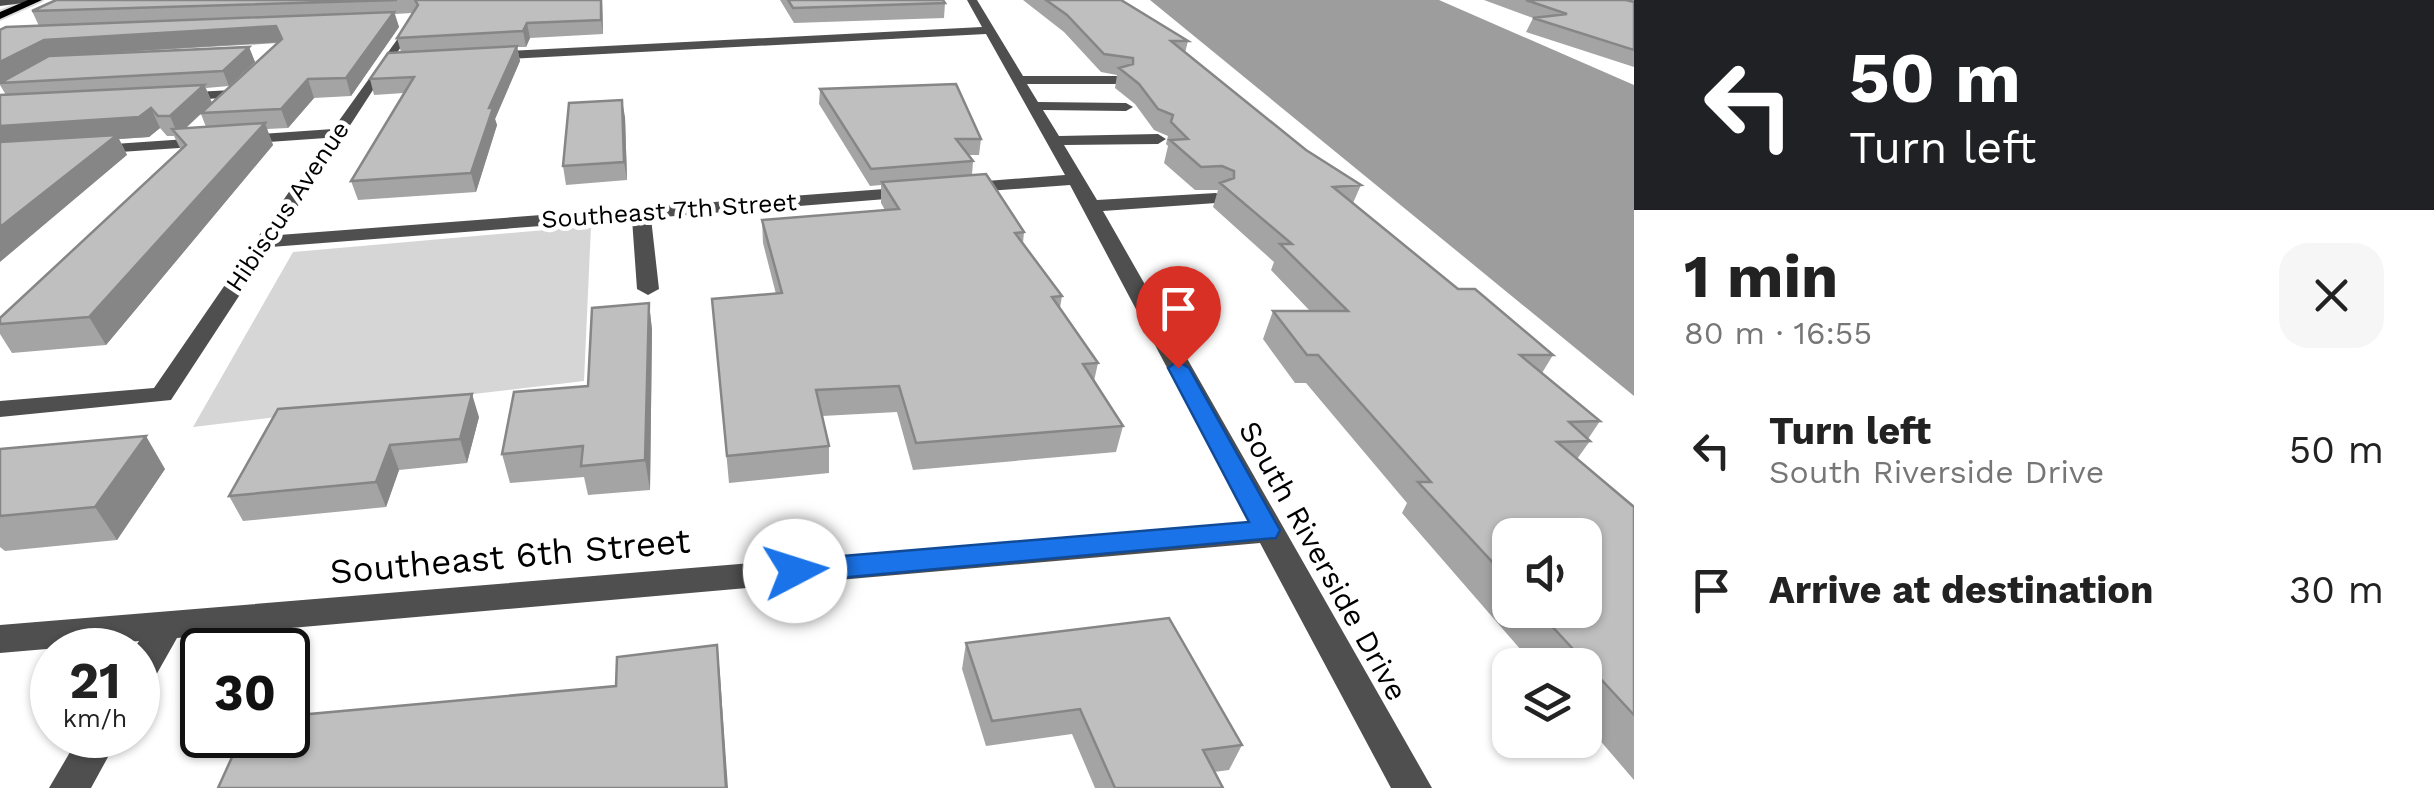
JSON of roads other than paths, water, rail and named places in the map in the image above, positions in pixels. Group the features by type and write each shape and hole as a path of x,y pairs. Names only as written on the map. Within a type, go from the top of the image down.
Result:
{"main road":[{"path":"0,16 35,1"}],"street":[{"name":"South Riverside Drive","path":"972,0 1076,179 1412,788"},
{"path":"0,3 35,1"},
{"name":"Hibiscus Avenue","path":"0,409 162,394 336,133 394,61 405,19"},
{"path":"482,56 988,30"},
{"path":"1017,80 1120,80"},
{"path":"184,143 248,81"},
{"path":"156,98 233,94"},
{"path":"1033,106 1126,107"},
{"path":"74,150 336,133"},
{"path":"1054,141 1158,139"},
{"name":"Southeast 7th Street","path":"262,242 1076,179"},
{"path":"1090,206 1216,198"},
{"path":"642,212 648,289"},
{"name":"Southeast 6th Street","path":"0,639 1267,530"},
{"path":"160,636 166,626"},
{"path":"69,788 87,758"}]}
